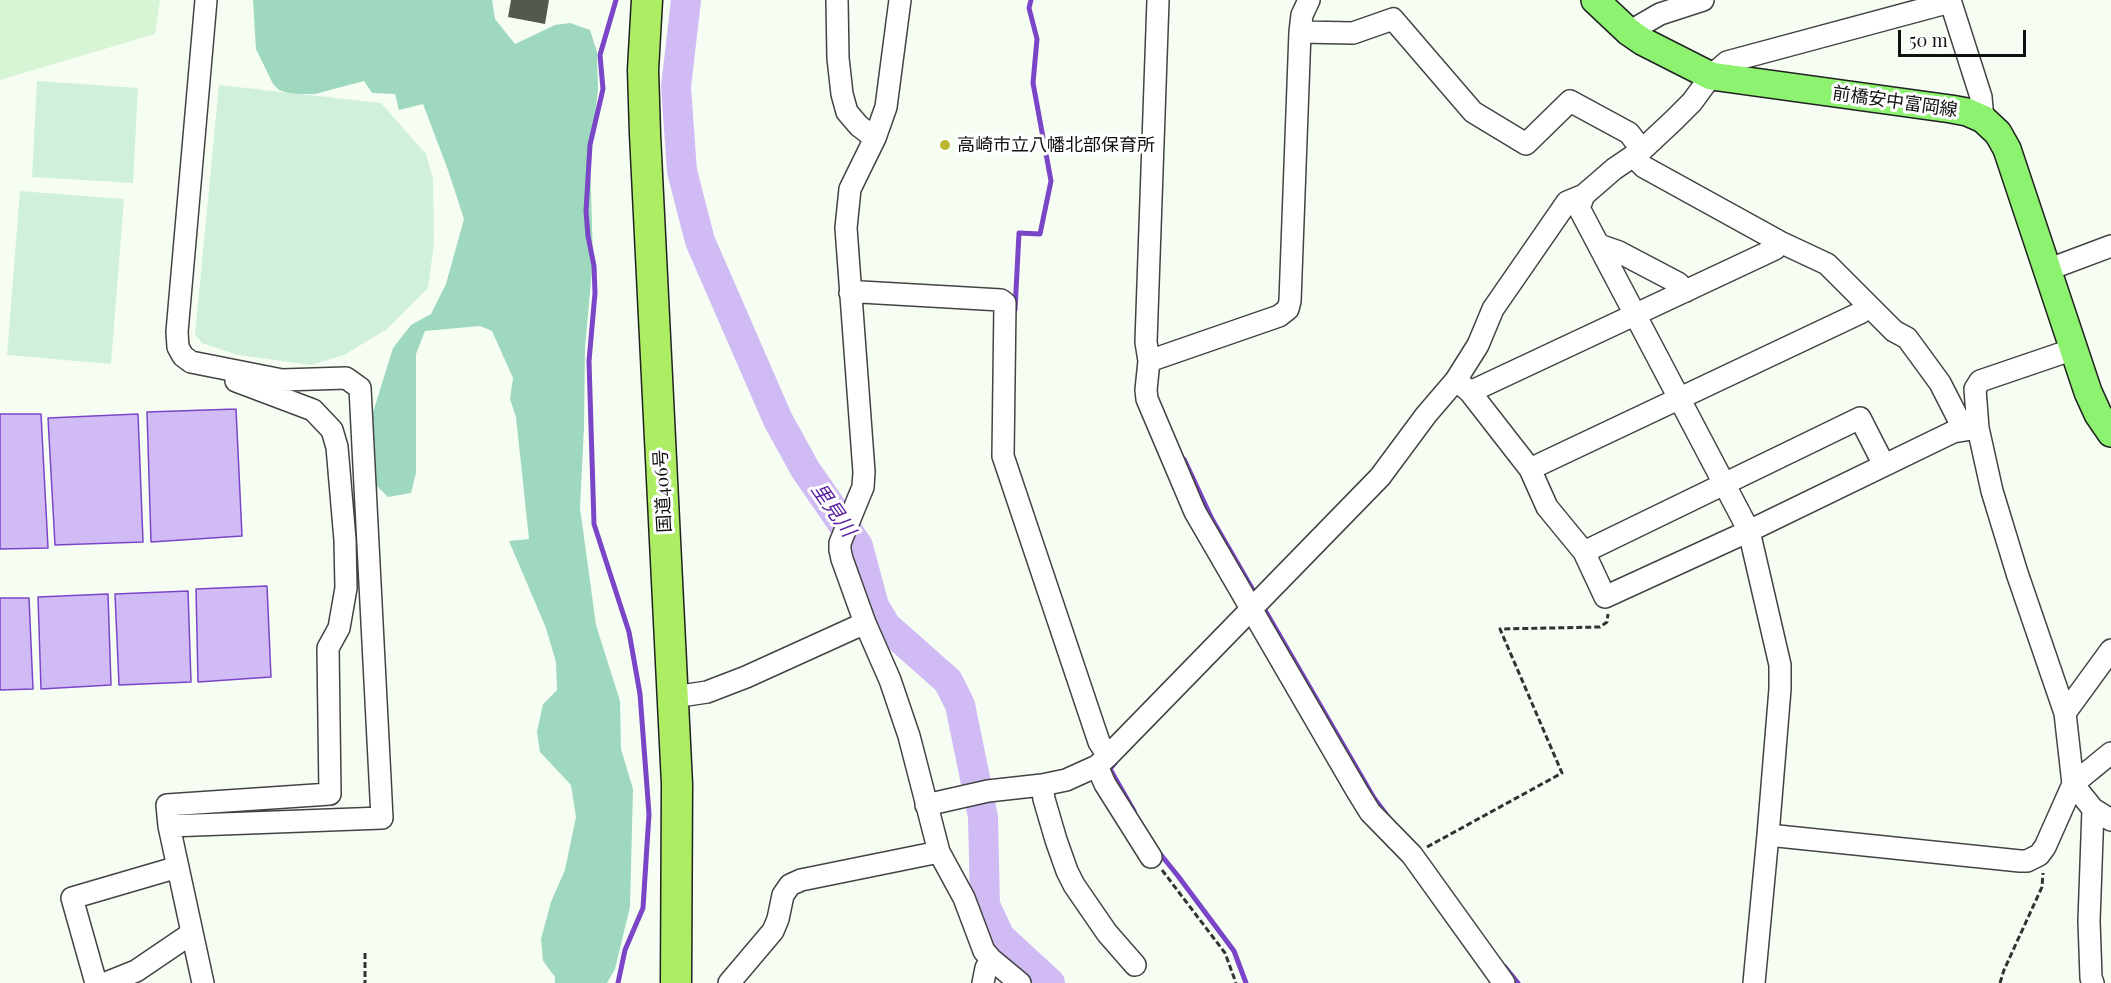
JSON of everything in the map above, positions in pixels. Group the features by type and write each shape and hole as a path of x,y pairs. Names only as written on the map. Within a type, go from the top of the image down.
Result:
{"highway":[{"name":"国道406号","path":"647,0 643,70 644,112 677,784 676,983"}],"main road":[{"name":"前橋安中富岡線","path":"1595,0 1642,42 1711,76 1951,109 1983,118 1998,133 2007,149 2088,392 2111,433"}],"street":[{"path":"203,983 169,826 167,806 330,794 328,648 339,628 345,588 342,491 337,447 332,430 323,418 303,405 191,363 178,347 177,332 206,0"},
{"path":"837,0 838,58 842,94 847,112 859,126 875,138"},
{"path":"900,0 886,107 875,138 850,189 846,228 864,472 863,487 840,543 842,559 865,623 890,680 909,736 939,852 964,898 984,951 1020,983"},
{"path":"1158,0 1146,342 1149,361 1147,399 1196,512 1366,805 1412,855 1504,983"},
{"path":"1149,361 1279,316 1288,309 1300,32 1302,15 1309,0"},
{"path":"1629,32 1660,14 1703,0"},
{"path":"1463,386 1492,309 1567,202 1584,195 1637,153 1686,108 1711,76 1727,62 1950,1 1981,98 1983,118"},
{"path":"1300,32 1353,33 1393,19 1473,112 1526,144 1570,101 1629,132 1644,167 1780,242 1827,264 1868,307 1894,331 1907,338 1971,429 2065,713 2073,784 2093,809 2111,820"},
{"path":"1584,195 1579,208 1749,531 1780,665 1780,689 1754,983"},
{"path":"926,805 978,793 1066,780 1102,761 1380,477 1426,415 1463,386 1686,291 1775,249 1780,242"},
{"path":"1599,245 1619,252 1678,283 1686,291"},
{"path":"2047,270 2111,246"},
{"path":"850,293 1001,300 1005,303 1007,308 1003,456 1099,742 1105,784 1151,857"},
{"path":"1530,469 1860,313 1868,307"},
{"path":"1971,429 1975,388 1980,381 2074,349"},
{"path":"169,826 381,818 360,388 346,378 282,380 191,363"},
{"path":"1463,386 1530,469 1547,507 1584,552 1605,597 1749,531 1953,432 1971,429"},
{"path":"1584,552 1860,418 1884,465"},
{"path":"674,697 707,692 746,677 865,623"},
{"path":"2065,713 2111,650"},
{"path":"1768,835 2027,861 2039,855 2045,848 2073,784 2111,753"},
{"path":"1042,785 1066,871 1107,933 1135,965"},
{"path":"2093,809 2089,921 2093,983"},
{"path":"729,983 773,931 783,895 790,885 801,880 939,852"},
{"path":"96,983 72,898 178,867"},
{"path":"108,983 136,971 192,933"},
{"path":"983,983 986,968 991,959"}],"path":[{"path":"1412,855 1562,773 1500,629 1600,627 1607,622 1609,609 1605,597"},
{"path":"2000,983 2042,887 2045,848"},
{"path":"1151,857 1225,953 1236,983"},
{"path":"365,953 365,983"}],"green space":[{"path":"0,0 160,0 155,34 0,80"},
{"path":"253,0 492,0 495,19 515,44 555,25 570,23 590,30 597,52 598,90 590,158 593,259 585,348 580,508 596,625 620,701 621,749 633,789 630,907 615,969 607,983 555,983 555,977 543,961 541,939 551,902 565,870 576,817 571,785 540,752 537,732 543,704 557,690 556,662 546,628 509,541 529,539 516,417 510,399 513,378 492,331 480,326 425,331 416,354 416,473 411,493 388,497 376,485 370,422 393,348 411,325 431,314 446,284 464,219 448,170 423,104 399,110 395,94 372,93 364,81 315,94 291,94 279,90 273,84 256,49"},
{"path":"37,81 138,88 133,183 32,177"},
{"path":"219,85 381,103 426,154 433,179 434,243 428,288 387,329 344,355 311,365 238,355 202,343 195,335"},
{"path":"20,191 124,199 111,364 7,355"}],"shaded area":[{"path":"236,409 242,536 151,542 147,412"},
{"path":"0,414 41,414 48,548 0,549"},
{"path":"138,414 143,542 55,545 48,418"},
{"path":"267,586 271,677 198,682 196,589"},
{"path":"188,591 191,682 119,685 115,594"},
{"path":"108,594 111,685 41,689 38,597"},
{"path":"0,598 29,598 33,689 0,690"}],"building":[{"path":"511,0 549,0 545,24 508,17"}],"waterway":[{"path":"616,0 600,55 603,89 590,145 586,211 594,266 595,293 589,361 594,524 629,632 640,694 649,814 643,908 625,950 618,983"},
{"name":"里見川","path":"686,0 676,87 682,171 700,241 778,420 805,469 858,546 874,606 886,626 948,681 960,705 983,817 985,905 1000,937 1050,983"},
{"path":"1015,310 1019,233 1040,234 1051,181 1033,83 1037,39 1029,8 1031,0"},
{"path":"1184,459 1212,519 1257,597"},
{"path":"1262,605 1374,798 1389,818"},
{"path":"1115,763 1110,769 1134,811"},
{"path":"1157,850 1234,951 1246,983"},
{"path":"1505,967 1518,983"}],"place":[{"name":"高崎市立八幡北部保育所","path":"945,145"}]}
